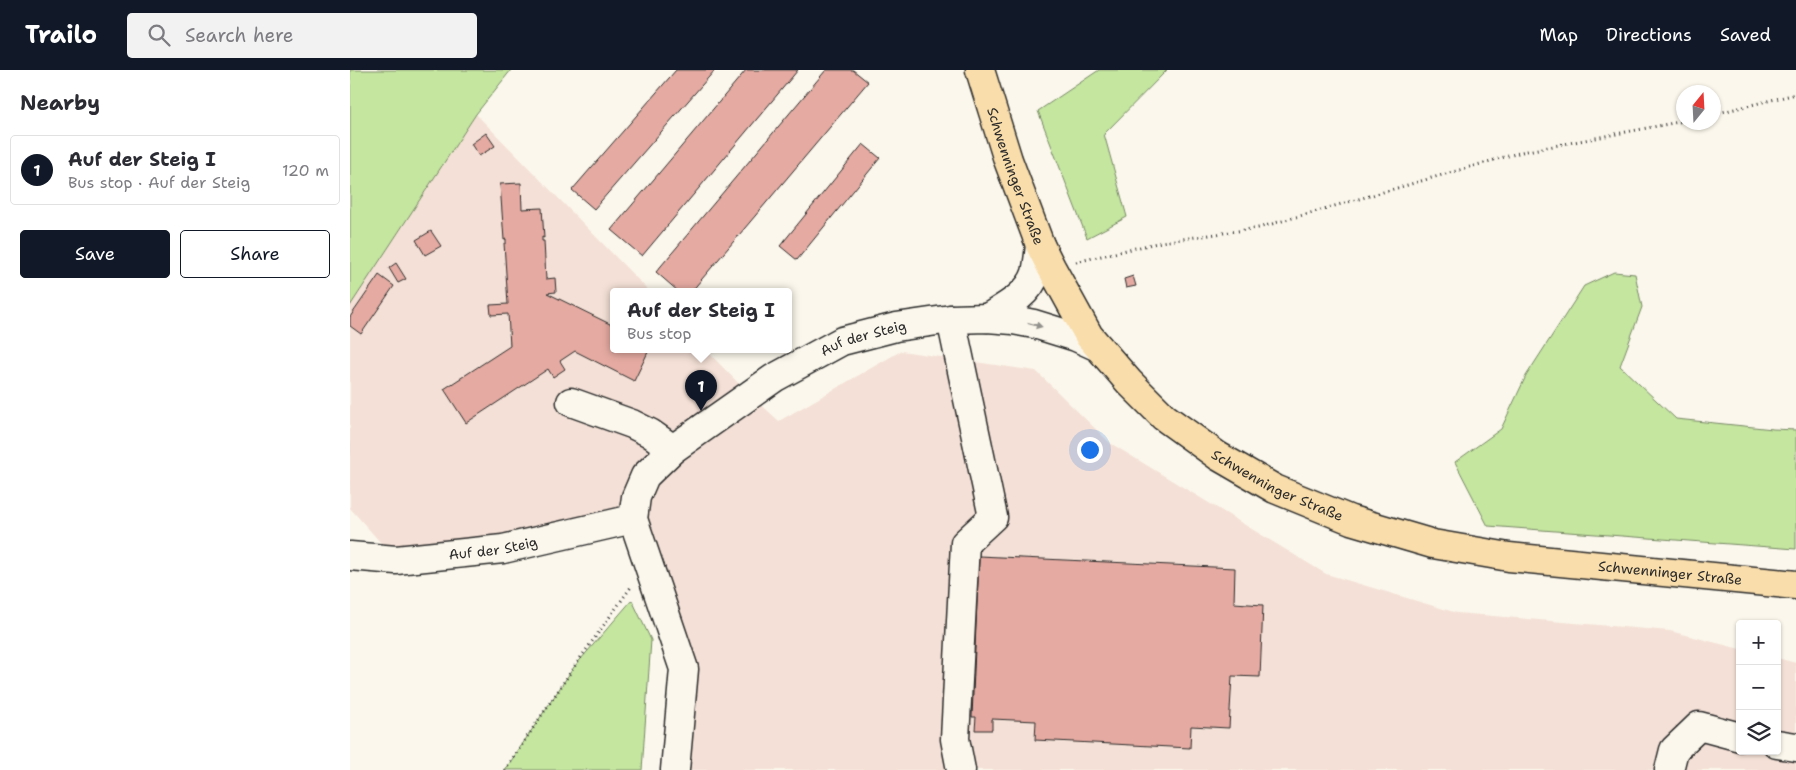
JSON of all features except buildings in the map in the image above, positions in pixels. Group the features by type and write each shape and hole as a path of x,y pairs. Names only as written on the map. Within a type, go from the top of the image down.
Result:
{"main road":[{"name":"Schwenninger Straße","path":"980,70 1008,160 1046,256 1089,336 1128,382 1164,417 1218,456 1275,489 1351,520 1433,544 1509,557 1796,585"}],"street":[{"path":"987,318 1017,299 1046,256"},
{"name":"Auf der Steig","path":"675,770 684,669 633,519 636,497 644,476 673,449 774,378 842,341 896,327 951,319 987,318 1034,324 1076,337 1098,347"},
{"path":"951,319 993,517 966,543 955,739 961,770"},
{"path":"571,402 632,424 650,433 673,449"},
{"name":"Auf der Steig","path":"350,556 396,560 503,549 633,519"},
{"path":"1669,770 1674,750 1699,726 1736,736"},
{"path":"1781,745 1796,747"}],"path":[{"path":"1721,112 1796,94"},
{"path":"1046,256 1258,228 1522,152 1676,123"},
{"path":"505,770 574,667 647,564"}],"shaded area":[{"path":"476,114 646,288 610,288 610,353 709,353 779,421 901,351 1036,371 1110,443 1326,574 1457,613 1670,631 1736,648 1736,755 1781,755 1781,659 1796,663 1796,770 675,770 684,669 633,519 396,560 350,508 350,306"}],"green space":[{"path":"350,70 511,70 476,114 350,306"},
{"path":"1099,70 1167,70 1104,134 1127,217 1087,238 1038,111"},
{"path":"1614,272 1635,274 1642,307 1620,366 1676,419 1796,430 1796,549 1488,526 1455,462 1501,429 1526,376 1584,286"},
{"path":"632,600 651,640 642,770 505,770 574,667"}],"place":[{"name":"Auf der Steig I","path":"701,411"}]}
